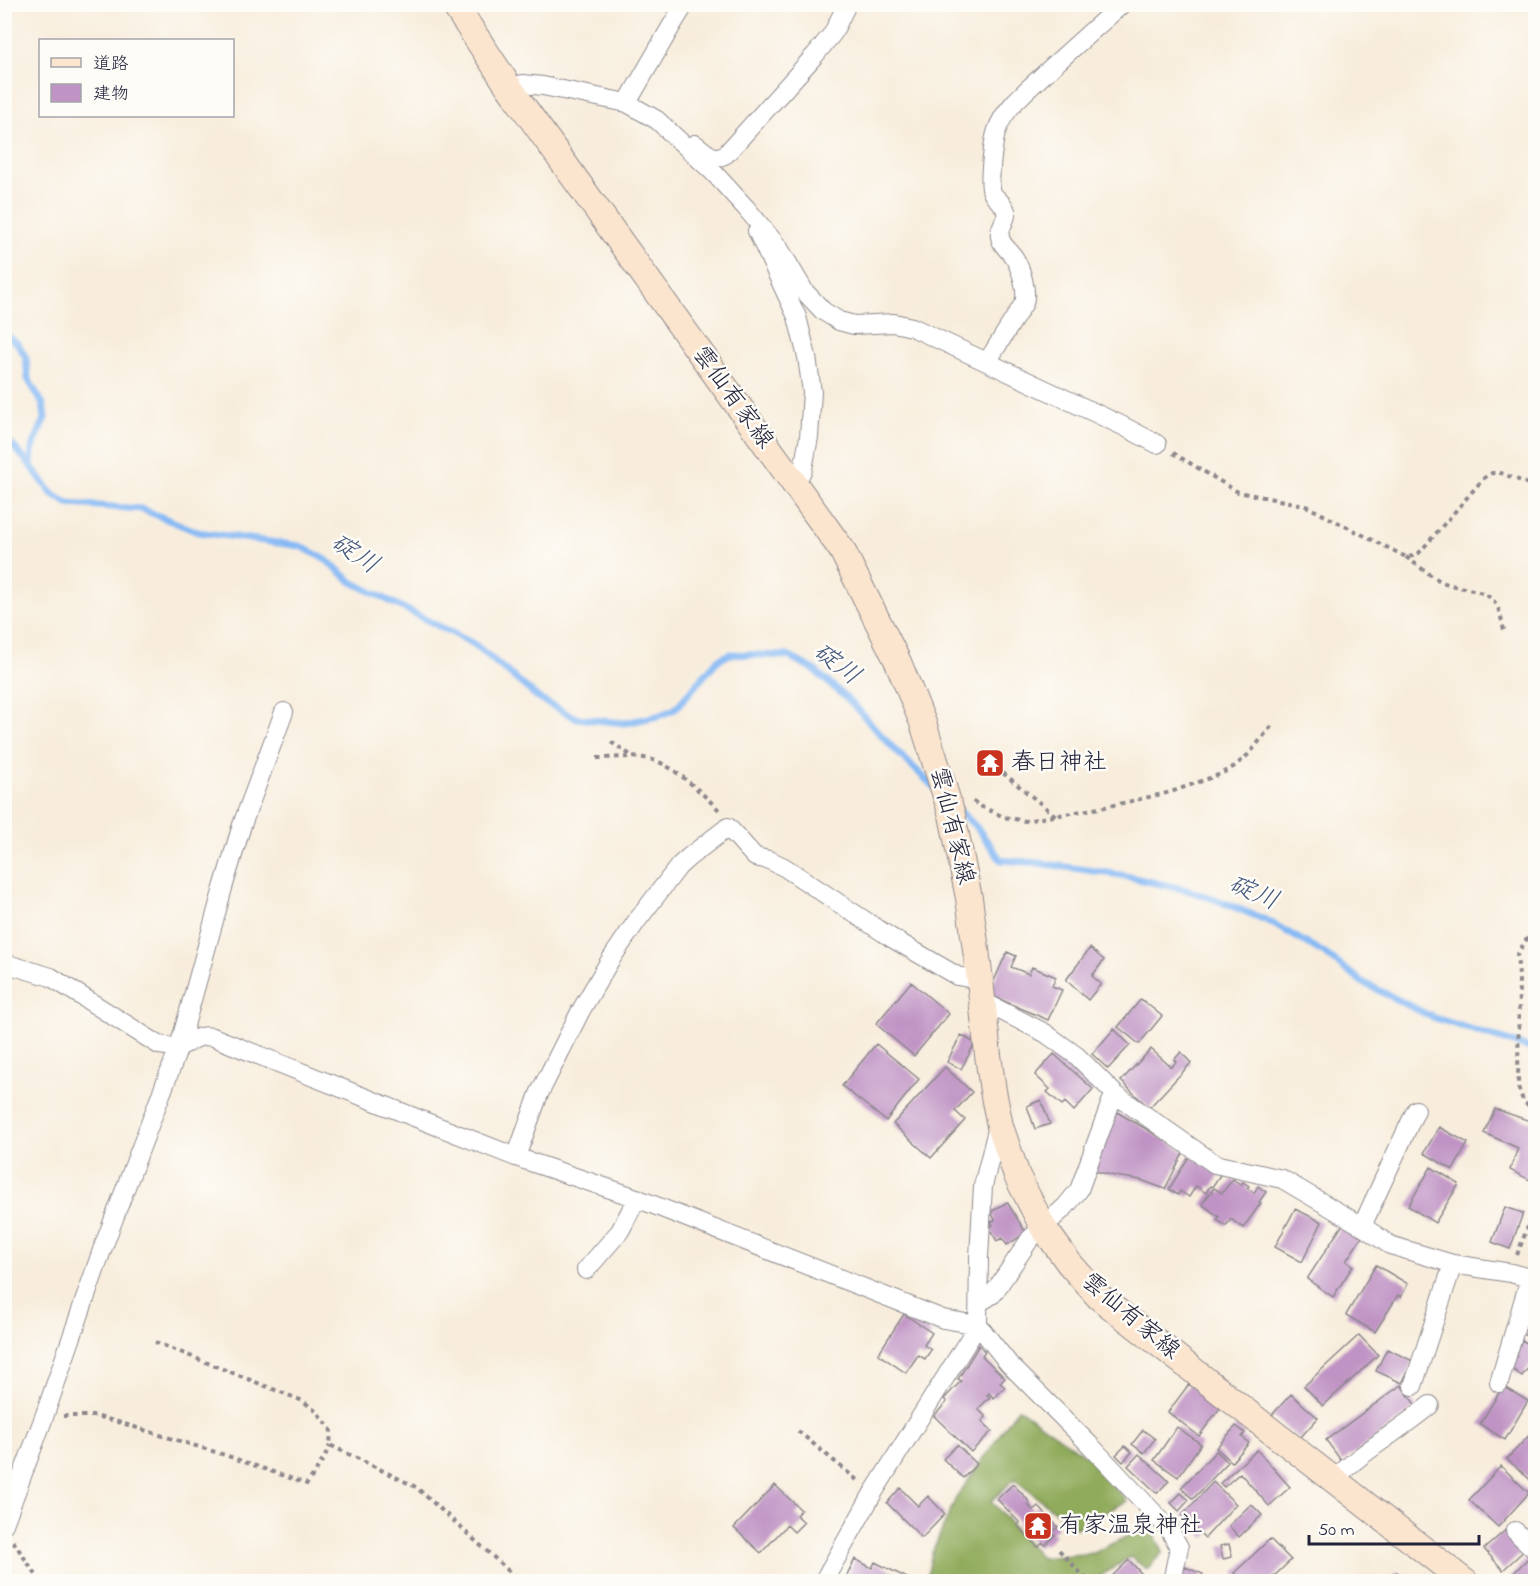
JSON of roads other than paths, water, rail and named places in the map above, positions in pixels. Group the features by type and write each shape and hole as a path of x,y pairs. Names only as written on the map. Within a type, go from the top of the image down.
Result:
{"main road":[{"name":"雲仙有家線","path":"454,4 509,87 842,550 898,662 923,723 952,815 969,897 993,1091 1000,1126 1017,1176 1043,1227 1069,1263 1099,1297 1465,1581"}],"street":[{"path":"627,102 685,4"},
{"path":"678,140 686,137 717,158 726,154 827,41 847,4"},
{"path":"987,362 1024,303 1026,296 1016,260 999,236 1006,212 991,190 993,148 997,129 1017,100 1122,4"},
{"path":"509,87 523,84 543,86 627,102 657,120 714,173 746,208 779,248 805,292 839,321 854,325 894,323 912,327 1157,444"},
{"path":"746,208 797,317 807,357 812,392 809,437 803,469 795,485"},
{"path":"8,1532 44,1418 102,1251 179,1047 216,909 242,825 284,712"},
{"path":"516,1157 539,1094 580,1012 609,962 679,866 728,827 755,857 784,867 890,937 957,976 1045,1033 1077,1056 1116,1095 1215,1164 1282,1179 1390,1245 1453,1264 1511,1273 1533,1279 1498,1383"},
{"path":"4,963 51,977 159,1045 179,1047 197,1037 205,1035 213,1037 516,1157 637,1198 943,1319 978,1325 1009,1364 1169,1529 1179,1547 1172,1581"},
{"path":"979,1303 993,1294 1030,1239 1065,1207 1079,1190 1111,1102 1116,1095"},
{"path":"1362,1226 1416,1110"},
{"path":"823,1581 873,1493 978,1325 983,1186 994,1137 1000,1126"},
{"path":"586,1270 620,1231 637,1198"},
{"path":"1413,1386 1453,1264"},
{"path":"1334,1480 1364,1454 1430,1405"},
{"path":"1515,1531 1536,1551"}],"waterway":[{"path":"4,333 18,344 26,358 28,379 43,404 45,418 32,449 31,466"},
{"name":"碇川","path":"4,436 52,494 69,504 142,509 198,532 300,546 325,559 352,582 474,644 541,700 576,718 625,723 658,716 675,709 718,660 730,654 788,656 813,669 852,703 893,748 934,787"},
{"name":"碇川","path":"960,811 978,829 1001,860 1121,875 1187,890 1217,900 1268,921 1324,953 1362,982 1432,1017 1536,1050"}],"place":[{"name":"春日神社","path":"990,763"},
{"name":"有家温泉神社","path":"1038,1526"}]}
